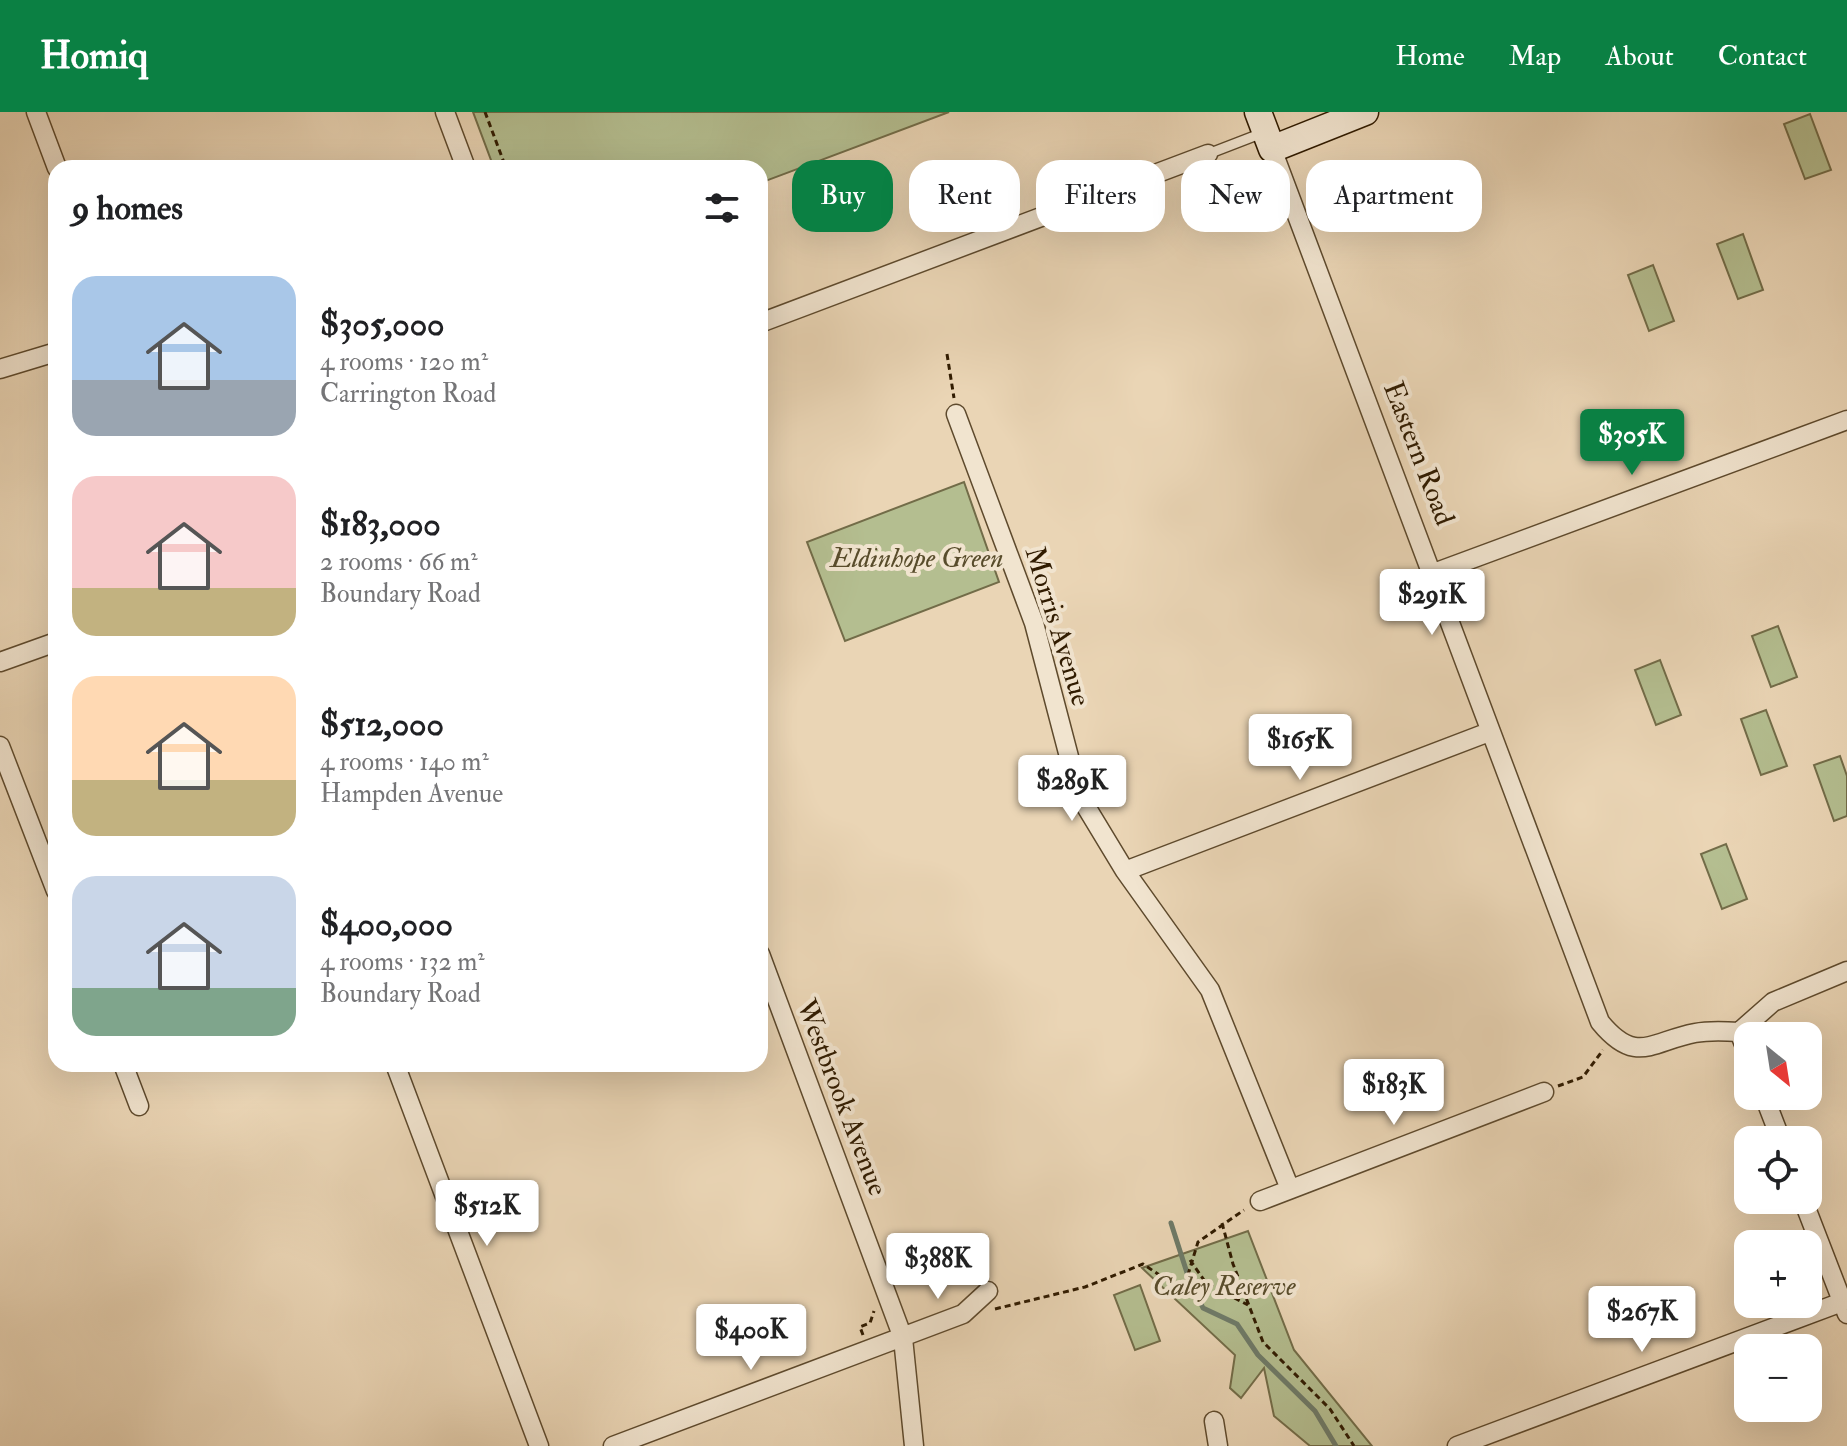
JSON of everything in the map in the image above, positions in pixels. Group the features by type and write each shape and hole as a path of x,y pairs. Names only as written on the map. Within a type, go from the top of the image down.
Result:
{"main road":[{"path":"1265,131 1365,112"}],"street":[{"path":"36,112 54,160"},
{"path":"445,112 463,160"},
{"name":"Eastern Road","path":"1265,131 1600,1022 1613,1038"},
{"path":"768,320 1208,154"},
{"path":"0,369 48,354"},
{"name":"Morris Avenue","path":"956,414 1034,623 1079,795 1125,871 1210,990 1290,1189"},
{"path":"1431,574 1847,420"},
{"path":"0,662 48,645"},
{"path":"1125,871 1489,732"},
{"path":"0,746 48,870"},
{"path":"1750,1022 1773,1002 1847,971"},
{"name":"Westbrook Avenue","path":"768,975 903,1338 914,1446"},
{"path":"1613,1038 1629,1047 1652,1048 1694,1033 1734,1032"},
{"path":"126,1072 139,1106"},
{"path":"398,1072 539,1446"},
{"path":"1260,1201 1544,1092"},
{"path":"1457,1446 1845,1308 1808,1214"},
{"path":"613,1446 963,1314 988,1291"},
{"path":"1214,1421 1218,1446"}],"lane":[{"path":"1208,154 1265,131"}],"path":[{"path":"485,112 503,160"},
{"path":"947,354 956,414"},
{"path":"1544,1092 1583,1077 1613,1038"},
{"path":"963,1314 1006,1308 1085,1287 1143,1264 1183,1291 1198,1242 1222,1223 1260,1201"},
{"path":"1222,1223 1263,1342 1330,1409 1354,1446"},
{"path":"1190,1260 1206,1283 1248,1305"}],"green space":[{"path":"473,112 949,112 821,160 792,160 792,171 768,180 768,160 491,160"},
{"path":"1810,114 1831,170 1805,179 1784,124"},
{"path":"1743,234 1763,290 1738,299 1717,244"},
{"path":"1653,265 1674,321 1649,331 1628,275"},
{"name":"Eldinhope Green","path":"964,482 999,582 845,641 807,542"},
{"path":"1778,626 1797,677 1771,687 1752,636"},
{"path":"1660,660 1681,715 1656,725 1635,670"},
{"path":"1766,710 1787,766 1761,775 1741,719"},
{"path":"1840,756 1847,776 1847,816 1834,821 1814,765"},
{"path":"1726,844 1747,899 1722,909 1701,854"},
{"name":"Caley Reserve","path":"1248,1231 1294,1350 1372,1446 1310,1446 1274,1416 1264,1368 1241,1398 1230,1388 1235,1355 1142,1268"},
{"path":"1140,1285 1160,1341 1135,1350 1114,1295"}],"waterway":[{"path":"1171,1223 1189,1279 1203,1308 1237,1324 1258,1355 1315,1411 1336,1446"}]}
